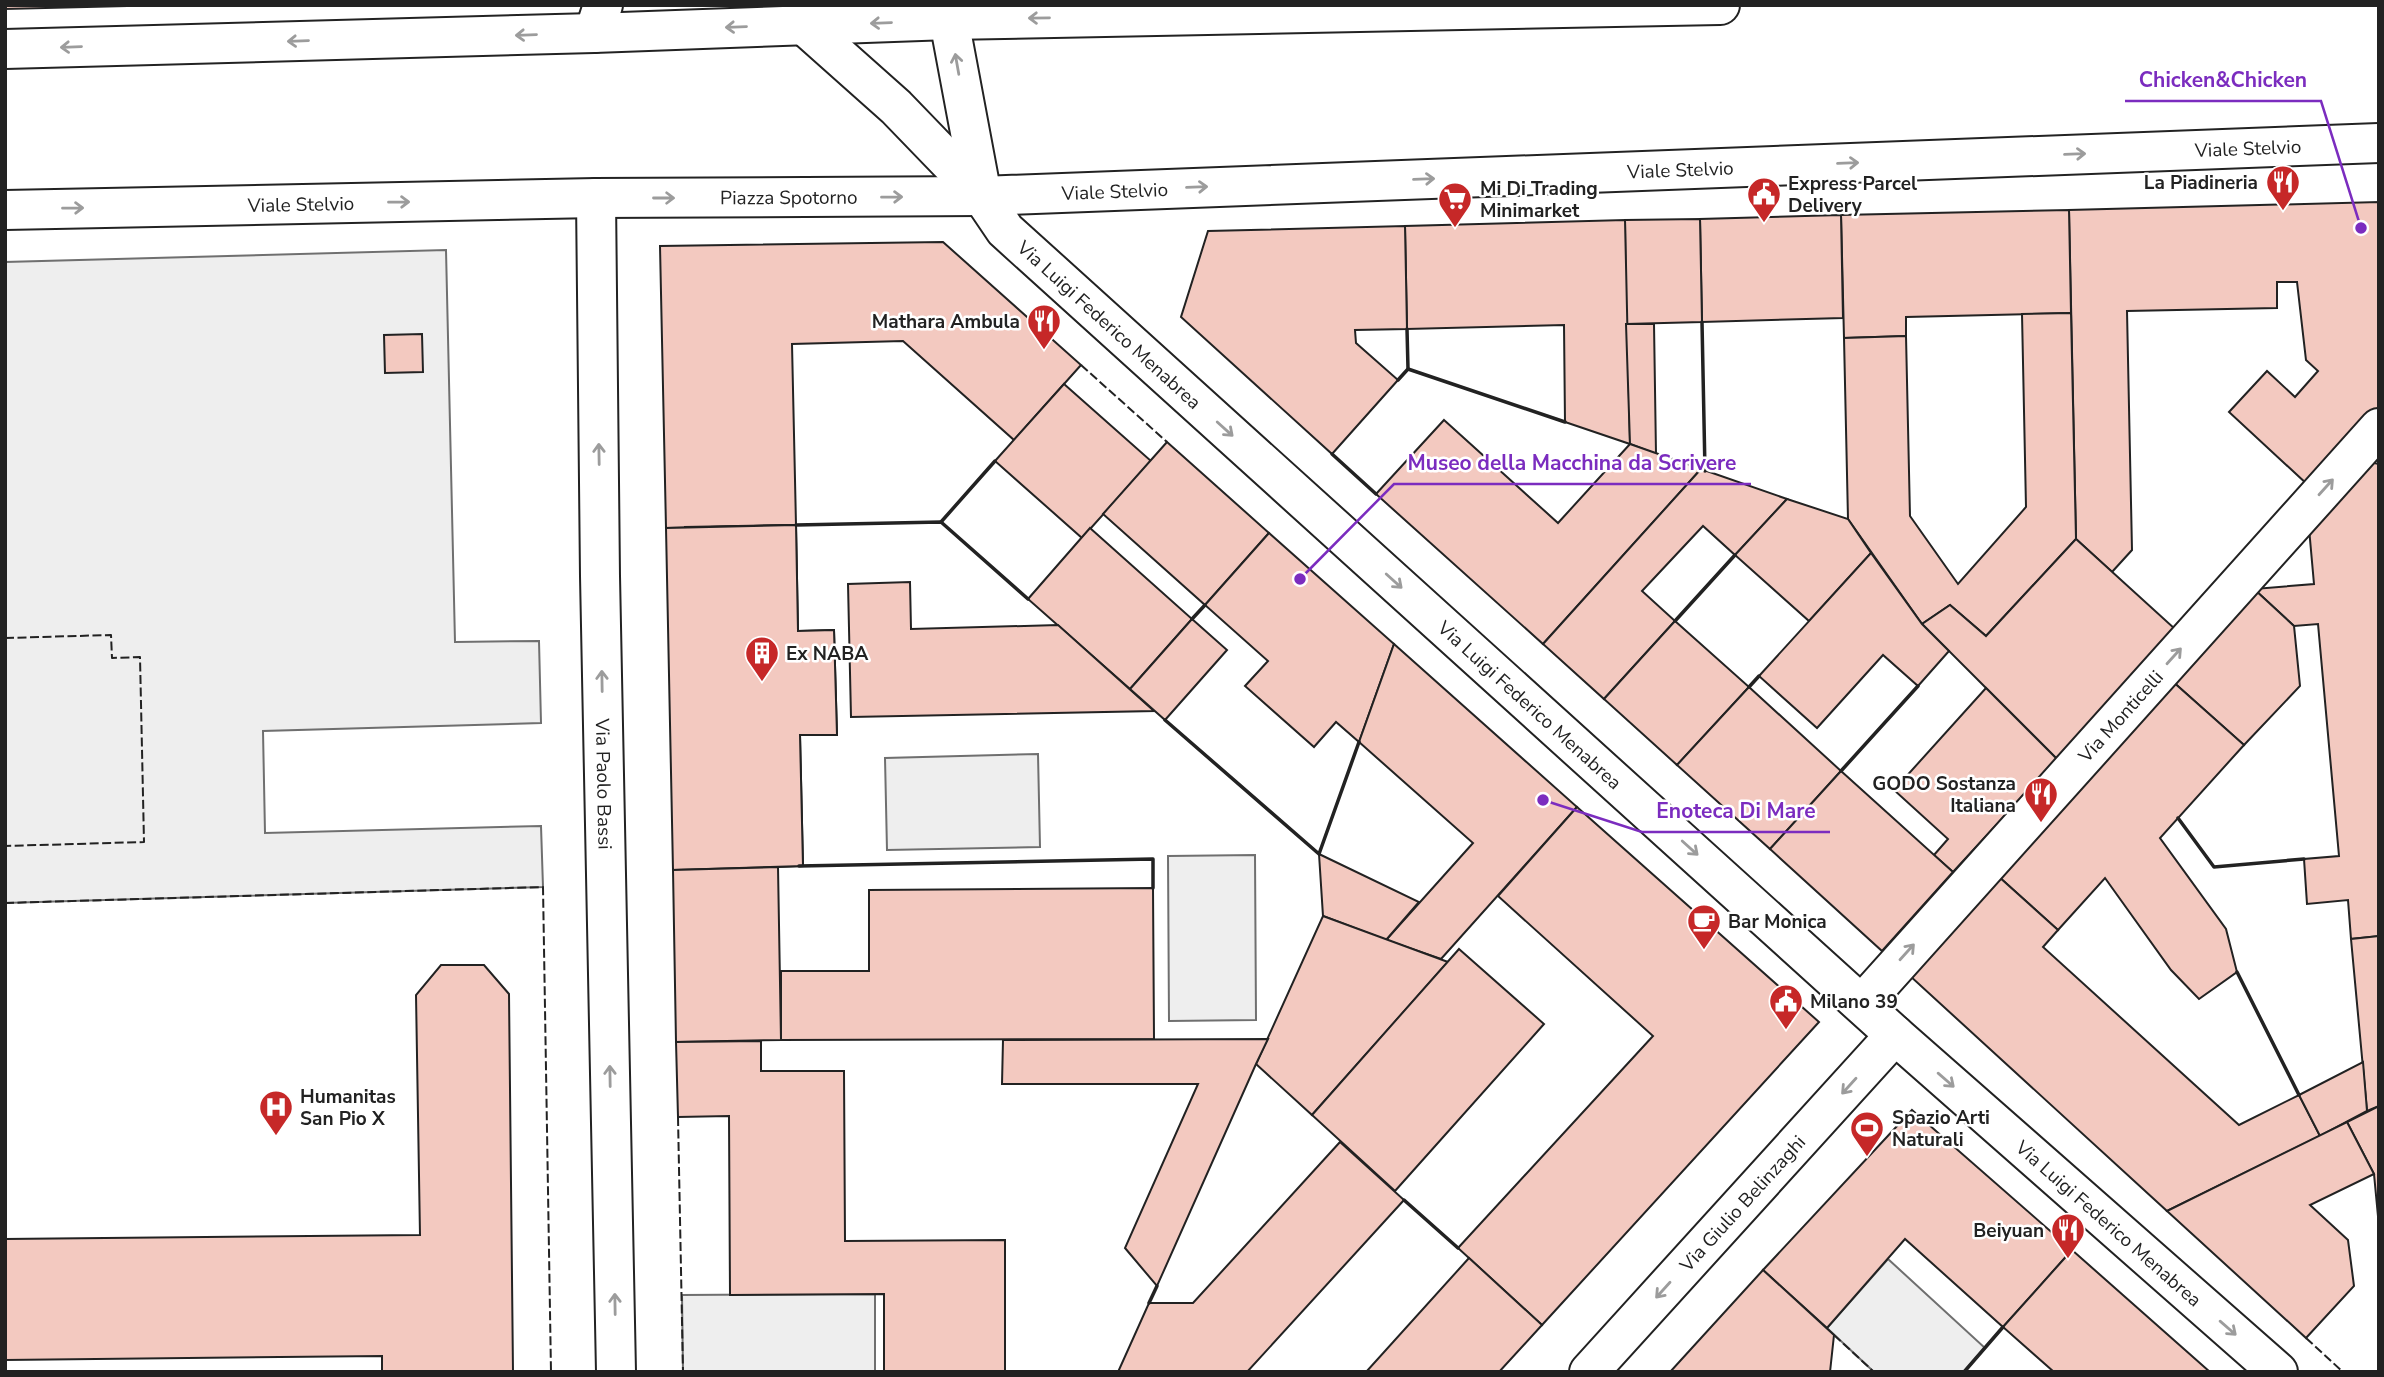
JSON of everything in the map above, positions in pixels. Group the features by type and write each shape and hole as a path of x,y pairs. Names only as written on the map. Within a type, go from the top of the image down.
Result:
{"main road":[{"path":"5,49 598,19 1720,5"},
{"path":"948,13 982,196"},
{"path":"794,15 897,107 982,196"},
{"name":"Viale Stelvio","path":"982,196 2379,143"},
{"name":"Piazza Spotorno","path":"596,198 982,196"},
{"name":"Via Luigi Federico Menabrea","path":"982,196 1005,230 1895,1035 2278,1372"},
{"name":"Viale Stelvio","path":"5,210 596,198"},
{"name":"Via Paolo Bassi","path":"596,198 600,589 616,1372"},
{"name":"Via Monticelli","path":"1862,1004 2379,428"},
{"name":"Via Giulio Belinzaghi","path":"1588,1372 1895,1035"}],"shaded area":[{"path":"446,250 455,642 539,641 541,723 263,731 265,833 541,826 543,887 5,903 5,262"},
{"path":"1038,754 1040,847 887,850 885,758"},
{"path":"1255,855 1256,1020 1169,1021 1168,856"},
{"path":"1888,1259 1985,1348 1964,1372 1874,1372 1827,1328"},
{"path":"875,1294 875,1372 683,1372 682,1295"}],"building":[{"path":"5,5 169,5 5,9"},
{"path":"2379,202 2379,407 2308,485 2229,412 2267,371 2295,397 2318,371 2306,360 2297,282 2277,282 2277,308 2127,311 2132,550 2112,572 2076,539 2069,210"},
{"path":"2069,210 2071,313 1906,317 1906,336 1844,338 1841,215"},
{"path":"1841,215 1843,318 1702,322 1700,219"},
{"path":"1700,219 1702,322 1626,324 1625,220"},
{"path":"1625,220 1630,444 1565,422 1564,325 1407,329 1405,226"},
{"path":"1405,226 1407,329 1355,330 1356,343 1398,380 1332,454 1181,317 1208,231"},
{"path":"943,242 1081,365 1014,440 903,341 792,344 796,525 666,528 660,246"},
{"path":"2071,313 2076,539 1986,636 1950,605 1922,624 1848,519 1844,338 1906,336 1910,516 1958,584 2026,507 2022,314"},
{"path":"1626,324 1654,324 1656,454 1630,444"},
{"path":"422,334 423,372 385,373 384,335"},
{"path":"1064,384 1151,461 1082,538 995,461"},
{"path":"1444,420 1558,523 1630,444 1701,469 1543,644 1376,494"},
{"path":"1167,442 1269,533 1205,605 1103,514"},
{"path":"2369,462 2379,464 2379,936 2351,939 2348,900 2307,904 2304,859 2339,856 2318,624 2294,626 2254,589 2314,584 2309,528"},
{"path":"1701,469 1787,499 1735,555 1703,526 1642,591 1675,621 1604,699 1543,644"},
{"path":"1787,499 1848,519 1871,553 1809,621 1735,555"},
{"name":"Ex NABA","path":"796,525 798,631 834,630 837,735 800,735 803,866 691,870 685,527"},
{"name":"Ex NABA","path":"796,525 798,631 834,630 837,735 800,735 803,866 673,870 666,528"},
{"path":"1090,528 1192,619 1130,689 1028,599"},
{"path":"1269,533 1394,644 1359,742 1336,722 1314,747 1245,686 1268,661 1205,605"},
{"path":"2076,539 2175,629 2057,759 1922,624 1950,605 1986,636"},
{"path":"1871,553 1922,624 1949,651 1918,686 1883,655 1817,728 1759,676"},
{"path":"910,582 911,629 1058,625 1154,711 851,717 848,584"},
{"path":"2254,589 2294,626 2300,686 2244,745 2171,680"},
{"path":"1192,619 1227,650 1165,720 1130,689"},
{"path":"1675,621 1749,687 1677,765 1604,699"},
{"path":"1394,644 1577,807 1441,959 1386,940 1473,843 1359,742"},
{"path":"2171,680 2244,745 2160,838 2226,929 2237,972 2199,999 2171,970 2105,878 2058,930 1998,876"},
{"path":"1749,687 1841,771 1770,849 1677,765"},
{"path":"1986,688 2057,759 1953,872 1934,855 1948,839 1894,790"},
{"path":"1841,771 1953,872 1882,951 1770,849"},
{"path":"1577,807 1819,1022 1542,1325 1458,1248 1653,1036 1498,896"},
{"path":"1319,854 1419,902 1386,940 1323,916"},
{"path":"778,867 781,1040 676,1042 673,870"},
{"path":"1998,876 2058,930 2043,947 2239,1125 2299,1095 2320,1136 2167,1211 1909,975"},
{"path":"1153,888 1154,1039 781,1040 781,971 869,971 869,890"},
{"path":"1323,916 1448,962 1312,1115 1256,1064"},
{"path":"2379,936 2379,1106 2367,1111 2351,939"},
{"path":"1459,949 1544,1024 1395,1191 1312,1115"},
{"path":"441,965 484,965 509,994 513,1372 382,1372 382,1356 5,1360 5,1239 420,1235 416,995"},
{"path":"1268,1039 1157,1286 1125,1248 1198,1084 1002,1084 1003,1040"},
{"path":"761,1041 761,1071 844,1071 845,1241 1005,1240 1005,1372 884,1372 884,1294 730,1295 729,1116 678,1117 676,1042"},
{"path":"2363,1062 2367,1111 2320,1136 2299,1095"},
{"path":"2379,1106 2379,1227 2374,1174 2347,1122"},
{"path":"1912,1110 2072,1250 2003,1327 1905,1239 1827,1328 1763,1270"},
{"path":"2347,1122 2374,1174 2310,1205 2348,1240 2354,1286 2306,1338 2167,1211"},
{"path":"1340,1142 1404,1200 1247,1372 1118,1372 1149,1303 1193,1303"},
{"path":"2072,1250 2210,1372 2054,1372 2003,1327"},
{"path":"1469,1258 1542,1325 1499,1372 1366,1372"},
{"path":"1763,1270 1834,1335 1830,1372 1670,1372"}],"fence":[{"path":"1081,365 1167,442"},
{"path":"5,638 111,635 112,658 140,657 144,842 5,846"},
{"path":"5,903 543,887 551,1372"},
{"path":"678,1117 683,1372"},
{"path":"1834,1335 1874,1372"},
{"path":"2306,1338 2343,1372"}],"wall":[{"path":"1702,322 1705,471"},
{"path":"1398,380 1408,369 1407,329"},
{"path":"1408,369 1565,422"},
{"path":"1332,454 1376,494"},
{"path":"941,522 995,461"},
{"path":"796,525 941,522 1028,599"},
{"path":"1675,621 1735,555"},
{"path":"1192,619 1205,605"},
{"path":"1749,687 1759,676"},
{"path":"1841,771 1918,686"},
{"path":"1165,720 1319,854 1359,742"},
{"path":"2178,818 2214,867 2304,859"},
{"path":"799,866 1153,859 1153,888"},
{"path":"2237,972 2299,1095"},
{"path":"1404,1200 1458,1248"},
{"path":"1149,1303 1157,1286"},
{"path":"1964,1372 2003,1327"}],"place":[{"name":"La Piadineria","path":"2283,212"},
{"name":"Express Parcel Delivery","path":"1764,224"},
{"name":"Chicken&Chicken","path":"2361,228"},
{"name":"Mi Di Trading Minimarket","path":"1455,229"},
{"name":"Mathara Ambula","path":"1044,351"},
{"name":"Museo della Macchina da Scrivere","path":"1300,579"},
{"name":"Ex NABA","path":"762,683"},
{"name":"Enoteca Di Mare","path":"1543,800"},
{"name":"GODO Sostanza Italiana","path":"2041,824"},
{"name":"Bar Monica","path":"1704,951"},
{"name":"Milano 39","path":"1786,1031"},
{"name":"Humanitas San Pio X","path":"276,1137"},
{"name":"Spazio Arti Naturali","path":"1867,1158"},
{"name":"Beiyuan","path":"2068,1260"}]}
